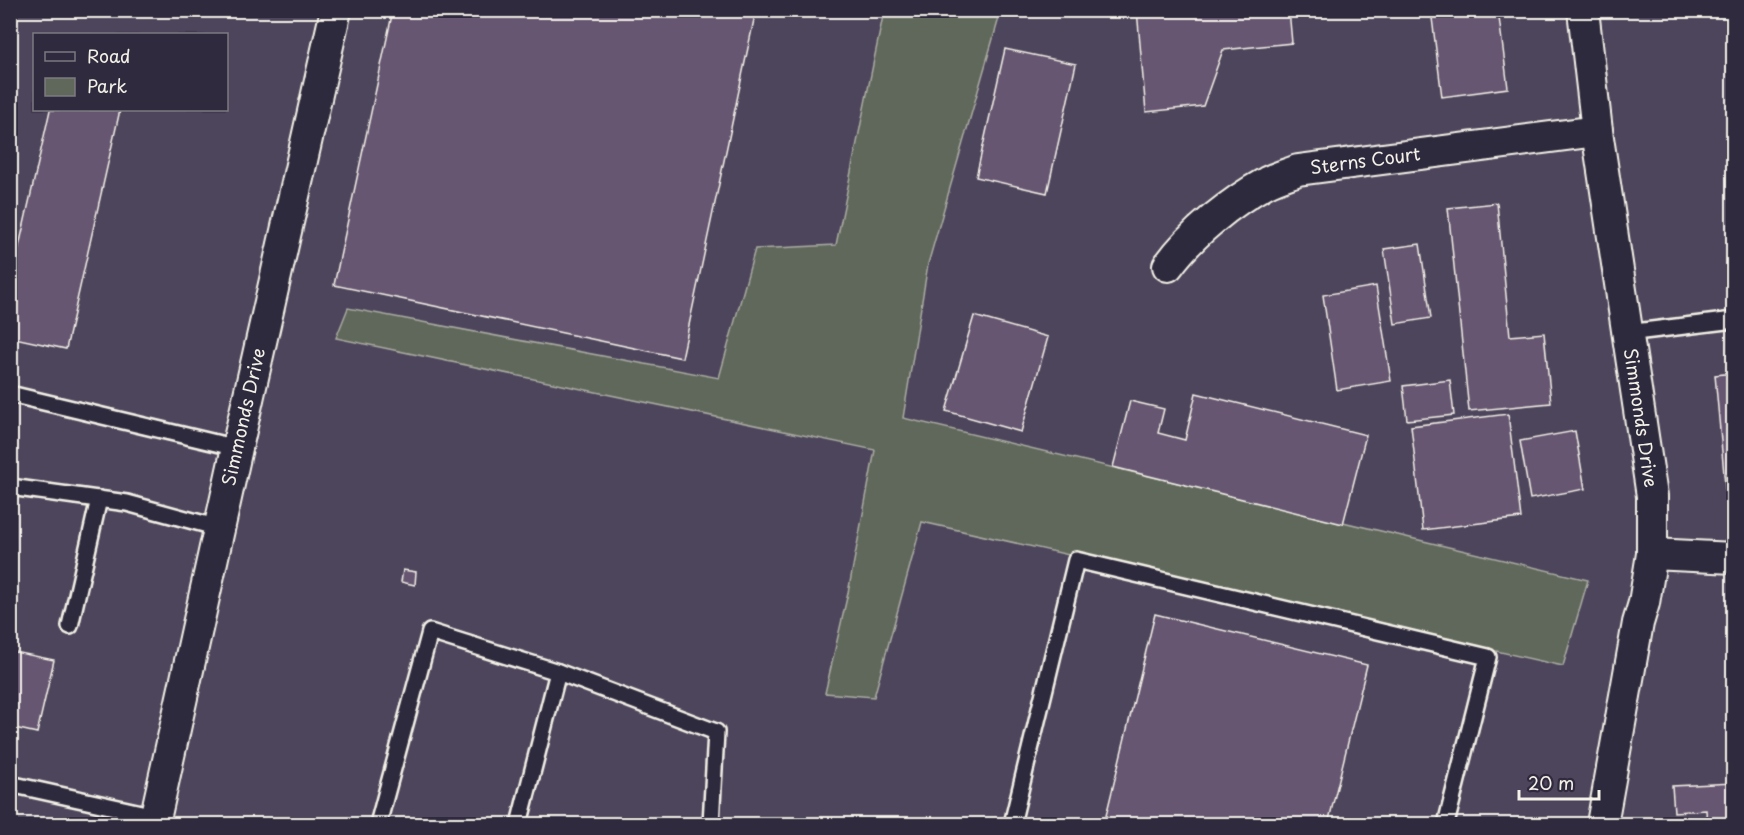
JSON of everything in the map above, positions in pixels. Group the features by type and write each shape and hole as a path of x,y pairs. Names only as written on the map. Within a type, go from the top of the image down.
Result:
{"street":[{"name":"Simmonds Drive","path":"155,820 336,10"},
{"name":"Simmonds Drive","path":"1582,10 1597,131 1650,486 1653,554 1638,623 1602,825"},
{"name":"Sterns Court","path":"1168,266 1179,251 1202,228 1228,208 1268,182 1298,170 1597,131"},
{"path":"1653,554 1734,558"}],"lane":[{"path":"1627,333 1734,320"},
{"path":"10,394 237,448"},
{"path":"10,486 127,503 219,528"},
{"path":"70,626 99,499"},
{"path":"1012,825 1076,560 1488,657 1446,825"},
{"path":"378,825 430,632 558,672 716,732 711,825"},
{"path":"519,825 558,672"},
{"path":"10,784 155,820"}],"shaded area":[{"path":"10,11 884,11 836,246 755,249 719,378 348,308 336,337 875,450 848,593 825,692 873,697 922,521 1562,666 1588,581 903,418 928,264 1001,11 1733,11 1733,824 11,824"}],"green space":[{"path":"884,11 1001,11 928,264 903,418 1588,580 1563,666 922,522 874,697 825,693 848,593 875,450 336,338 348,308 719,378 755,249 836,245"}],"building":[{"path":"393,10 732,10 755,15 682,358 334,285"},
{"path":"1137,10 1289,10 1292,43 1223,50 1203,106 1146,112"},
{"path":"1431,10 1498,10 1508,88 1442,97"},
{"path":"1005,49 1076,64 1047,193 976,177"},
{"path":"50,111 120,111 66,349 10,337 10,286"},
{"path":"1497,203 1510,336 1544,333 1551,403 1469,411 1448,208"},
{"path":"1420,244 1431,318 1395,324 1384,249"},
{"path":"1376,286 1391,381 1337,390 1323,295"},
{"path":"974,316 1048,337 1021,432 946,411"},
{"path":"1734,373 1734,495 1726,496 1715,375"},
{"path":"1450,380 1454,415 1407,420 1403,386"},
{"path":"1196,393 1366,435 1343,524 1113,467 1130,401 1164,409 1158,433 1185,440"},
{"path":"1508,414 1521,518 1423,530 1411,426"},
{"path":"1575,431 1585,489 1530,499 1520,441"},
{"path":"403,570 416,572 415,585 401,582"},
{"path":"1155,614 1367,665 1328,824 1104,824"},
{"path":"10,651 54,660 37,733 10,727"},
{"path":"1734,783 1734,824 1707,824 1706,810 1674,812 1672,786"}]}
